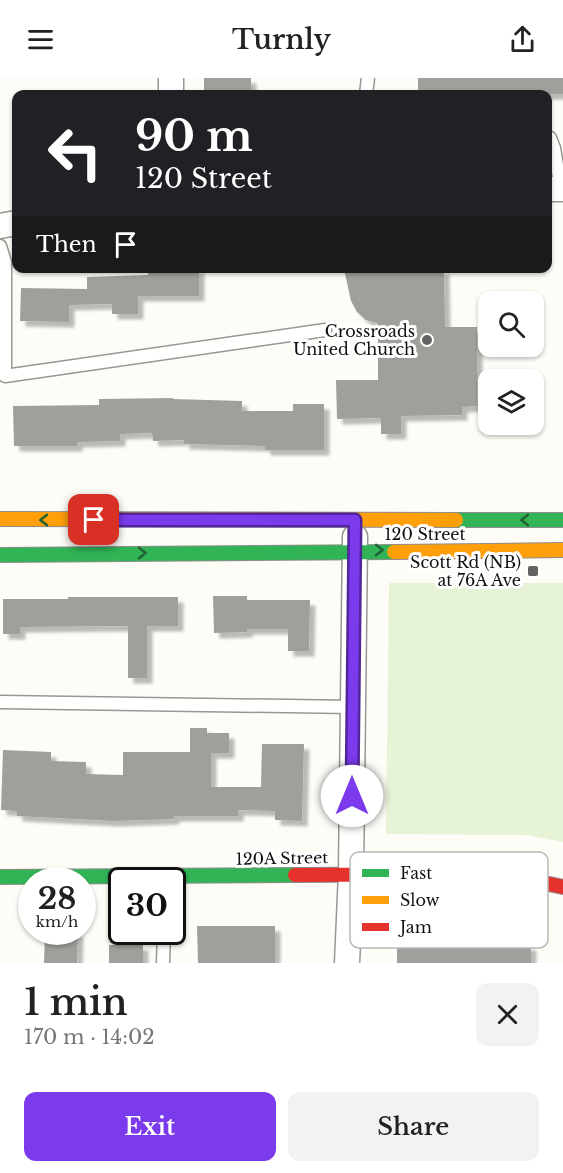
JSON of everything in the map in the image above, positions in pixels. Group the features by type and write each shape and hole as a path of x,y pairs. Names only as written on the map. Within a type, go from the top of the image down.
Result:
{"main road":[{"name":"120 Street","path":"0,519 563,519"},
{"name":"120 Street","path":"0,555 355,550 563,550"},
{"name":"120A Street","path":"186,877 350,873"},
{"name":"120A Street","path":"0,877 108,878"},
{"name":"120A Street","path":"548,884 563,887"}],"street":[{"path":"351,852 355,520"},
{"path":"347,963 350,896"}],"lane":[{"path":"552,143 557,189"},
{"path":"0,246 5,262 5,376 326,330"},
{"path":"0,702 352,707"},
{"path":"163,963 164,945"}],"green space":[{"path":"389,583 563,583 563,842 526,835 386,834"}],"building":[{"path":"204,78 251,78 251,90 204,90"},
{"path":"418,78 563,78 563,94 552,94 552,90 418,90"},
{"path":"148,273 199,273 199,296 138,296 138,314 112,314 112,304 69,305 69,322 20,321 21,288 87,289 87,277 148,275"},
{"name":"Crossroads United Church","path":"345,273 444,273 445,327 477,327 477,406 462,407 462,415 401,416 401,434 381,434 381,418 337,419 336,380 378,380 378,323 366,320 357,312 351,301"},
{"path":"173,398 242,401 242,411 293,411 293,404 324,404 324,450 265,450 265,446 184,444 184,440 153,441 152,433 120,434 120,441 77,442 77,446 14,446 13,406 99,405 99,399"},
{"path":"213,596 247,596 247,600 310,600 309,651 288,651 288,629 247,629 247,632 214,633"},
{"path":"68,597 178,597 178,626 147,626 147,678 128,678 128,626 20,627 20,634 3,634 3,599 68,599"},
{"path":"190,728 207,728 207,733 229,733 229,753 211,753 211,787 261,787 262,744 304,744 302,821 275,820 275,811 238,810 238,816 174,816 174,819 113,821 17,816 17,811 1,810 3,750 51,752 51,761 86,762 86,774 123,775 123,752 190,752"},
{"path":"197,926 275,926 275,963 198,963"},
{"path":"45,945 78,945 77,963 44,963"},
{"path":"109,945 143,945 143,963 109,963"},
{"path":"397,948 531,948 531,963 397,963"}],"traffic: fast":[{"path":"456,520 563,520"},
{"path":"0,555 394,552"},
{"path":"0,877 295,875"}],"traffic: slow":[{"path":"0,519 456,520"},
{"path":"394,552 563,550"}],"traffic: jam":[{"path":"295,875 350,875"},
{"path":"548,884 563,887"}],"place":[{"name":"Crossroads United Church","path":"427,340"},
{"name":"Scott Rd (NB) at 76A Ave","path":"533,571"}],"route":[{"path":"94,520 355,520 352,796"}]}
